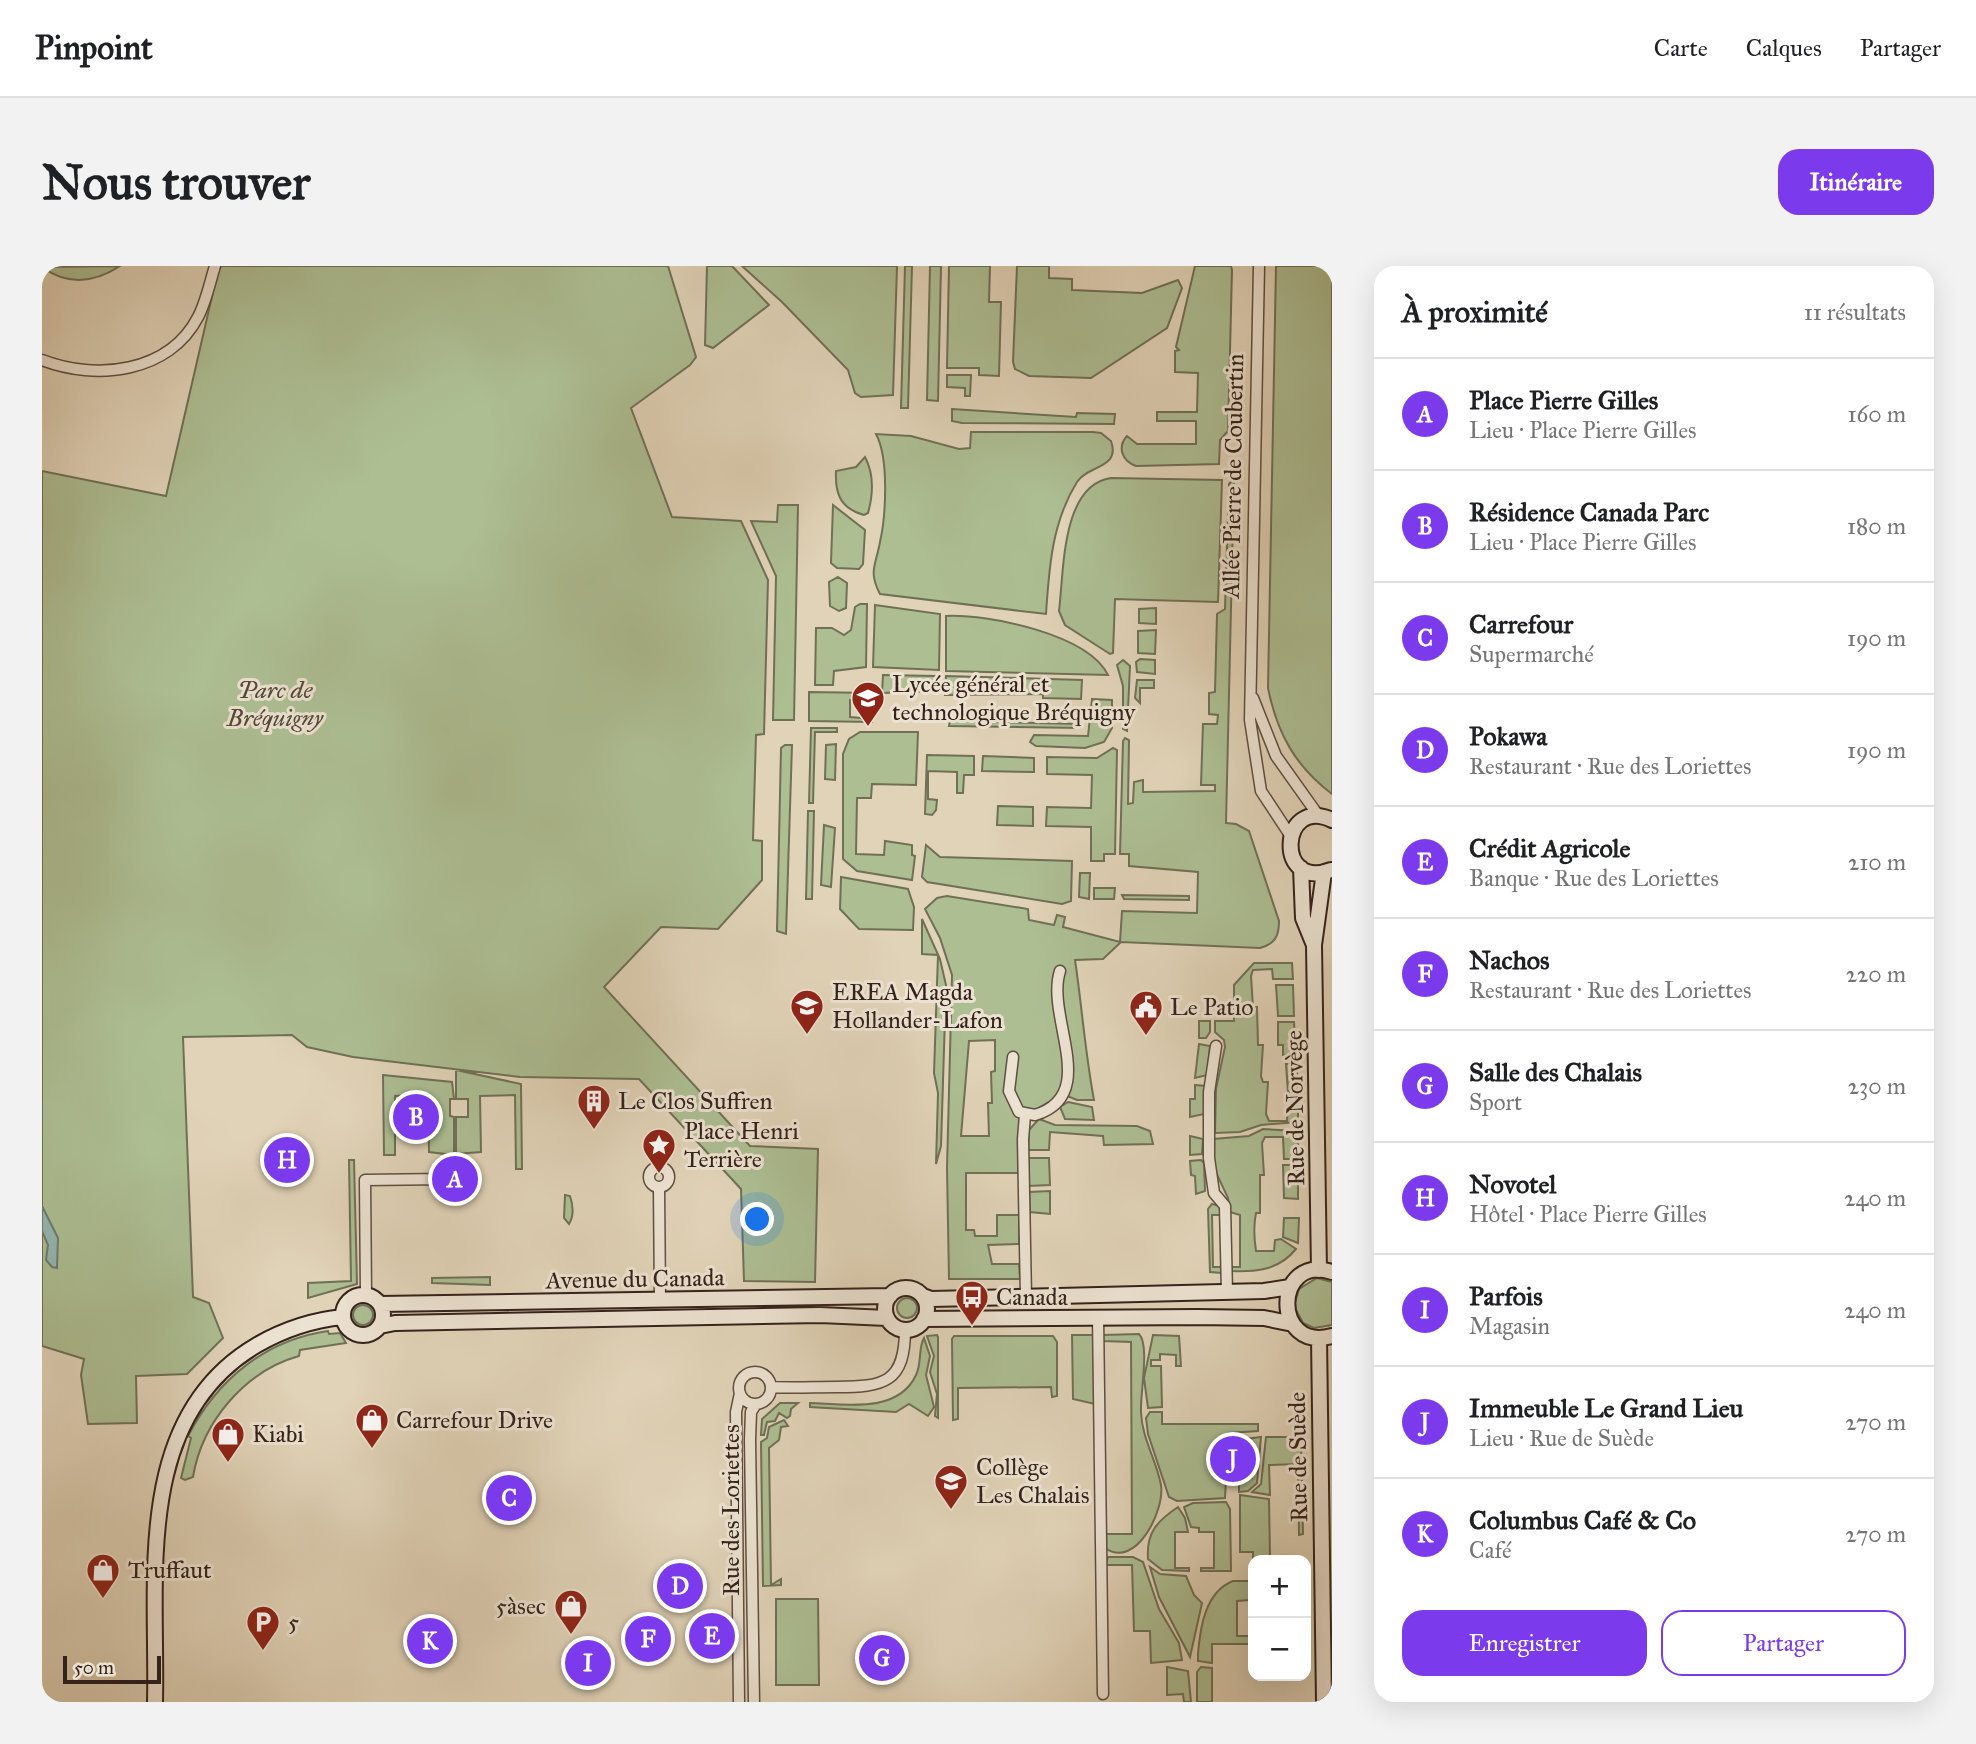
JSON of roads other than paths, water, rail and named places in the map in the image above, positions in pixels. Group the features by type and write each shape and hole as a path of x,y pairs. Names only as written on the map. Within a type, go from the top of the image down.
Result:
{"street":[{"path":"42,360 80,370 117,370 141,366 184,338 199,316 215,266"},
{"name":"Allée Pierre de Coubertin","path":"1259,266 1249,687 1258,779 1270,807 1290,835"},
{"name":"Allée Pierre de Coubertin","path":"1249,687 1276,756 1325,817"},
{"path":"1290,835 1297,824 1325,817"},
{"name":"Rue de Norvège","path":"1290,835 1292,859 1301,868 1303,918 1314,946"},
{"path":"1301,868 1312,873 1328,871"},
{"name":"Rue de Norvège","path":"1325,1271 1314,946 1328,871"},
{"path":"1013,1057 1009,1091 1016,1109 1025,1115 1040,1113 1055,1106 1064,1096 1068,1083 1058,989 1060,971"},
{"path":"1216,1046 1209,1092 1209,1158 1214,1193 1225,1206 1227,1293"},
{"path":"1025,1115 1023,1139 1026,1297"},
{"path":"366,1295 365,1180 445,1179"},
{"path":"659,1187 660,1301"},
{"path":"1325,1271 1307,1272 1290,1287 1227,1293 931,1299 907,1288 890,1296 886,1308 887,1318 896,1327 905,1329 916,1326 924,1319 1098,1316 1264,1318 1293,1324 1307,1335 1325,1337"},
{"path":"1290,1287 1286,1306 1293,1324"},
{"path":"366,1295 380,1304 383,1315 380,1326 371,1334 359,1335 346,1327 343,1317 349,1301 366,1295"},
{"name":"Avenue du Canada","path":"380,1304 890,1296"},
{"path":"923,1296 926,1305 924,1319"},
{"name":"Avenue du Canada","path":"380,1326 395,1323 528,1319 820,1315 887,1318"},
{"path":"1098,1316 1103,1694"},
{"path":"155,1702 157,1523 172,1453 188,1414 215,1378 244,1353 284,1331 343,1317"},
{"path":"771,1388 878,1385 899,1368 904,1354 905,1329"},
{"name":"Rue de Suède","path":"1324,1702 1325,1337"},
{"path":"752,1373 767,1377 771,1388 768,1398 756,1404 746,1401 740,1394 740,1383 752,1373"},
{"name":"Rue des Loriettes","path":"739,1702 736,1412 740,1394"},
{"name":"Rue des Loriettes","path":"754,1702 750,1440 751,1412 756,1404"},
{"path":"157,1625 163,1702"}],"water":[{"path":"42,1206 58,1238 57,1268 52,1267 46,1260 48,1245 42,1231"}],"place":[{"name":"Lycée général et technologique Bréquigny","path":"868,728"},
{"name":"EREA Magda Hollander-Lafon","path":"807,1036"},
{"name":"Le Patio","path":"1146,1037"},
{"name":"Résidence Canada Parc","path":"416,1117"},
{"name":"Le Clos Suffren","path":"594,1131"},
{"name":"Novotel","path":"287,1160"},
{"name":"Place Henri Terrière","path":"659,1175"},
{"name":"Place Pierre Gilles","path":"455,1179"},
{"name":"Canada","path":"972,1327"},
{"name":"Carrefour Drive","path":"372,1450"},
{"name":"Immeuble Le Grand Lieu","path":"1233,1459"},
{"name":"Kiabi","path":"228,1464"},
{"name":"Carrefour","path":"509,1498"},
{"name":"Collège Les Chalais","path":"951,1511"},
{"name":"Pokawa","path":"680,1586"},
{"name":"Truffaut","path":"103,1600"},
{"name":"5àsec","path":"571,1636"},
{"name":"Crédit Agricole","path":"712,1636"},
{"name":"Nachos","path":"648,1639"},
{"name":"Columbus Café & Co","path":"430,1641"},
{"name":"5","path":"263,1652"},
{"name":"Salle des Chalais","path":"882,1658"},
{"name":"Parfois","path":"588,1663"}],"park label":[{"name":"Parc de Bréquigny","path":"275,704"}]}
